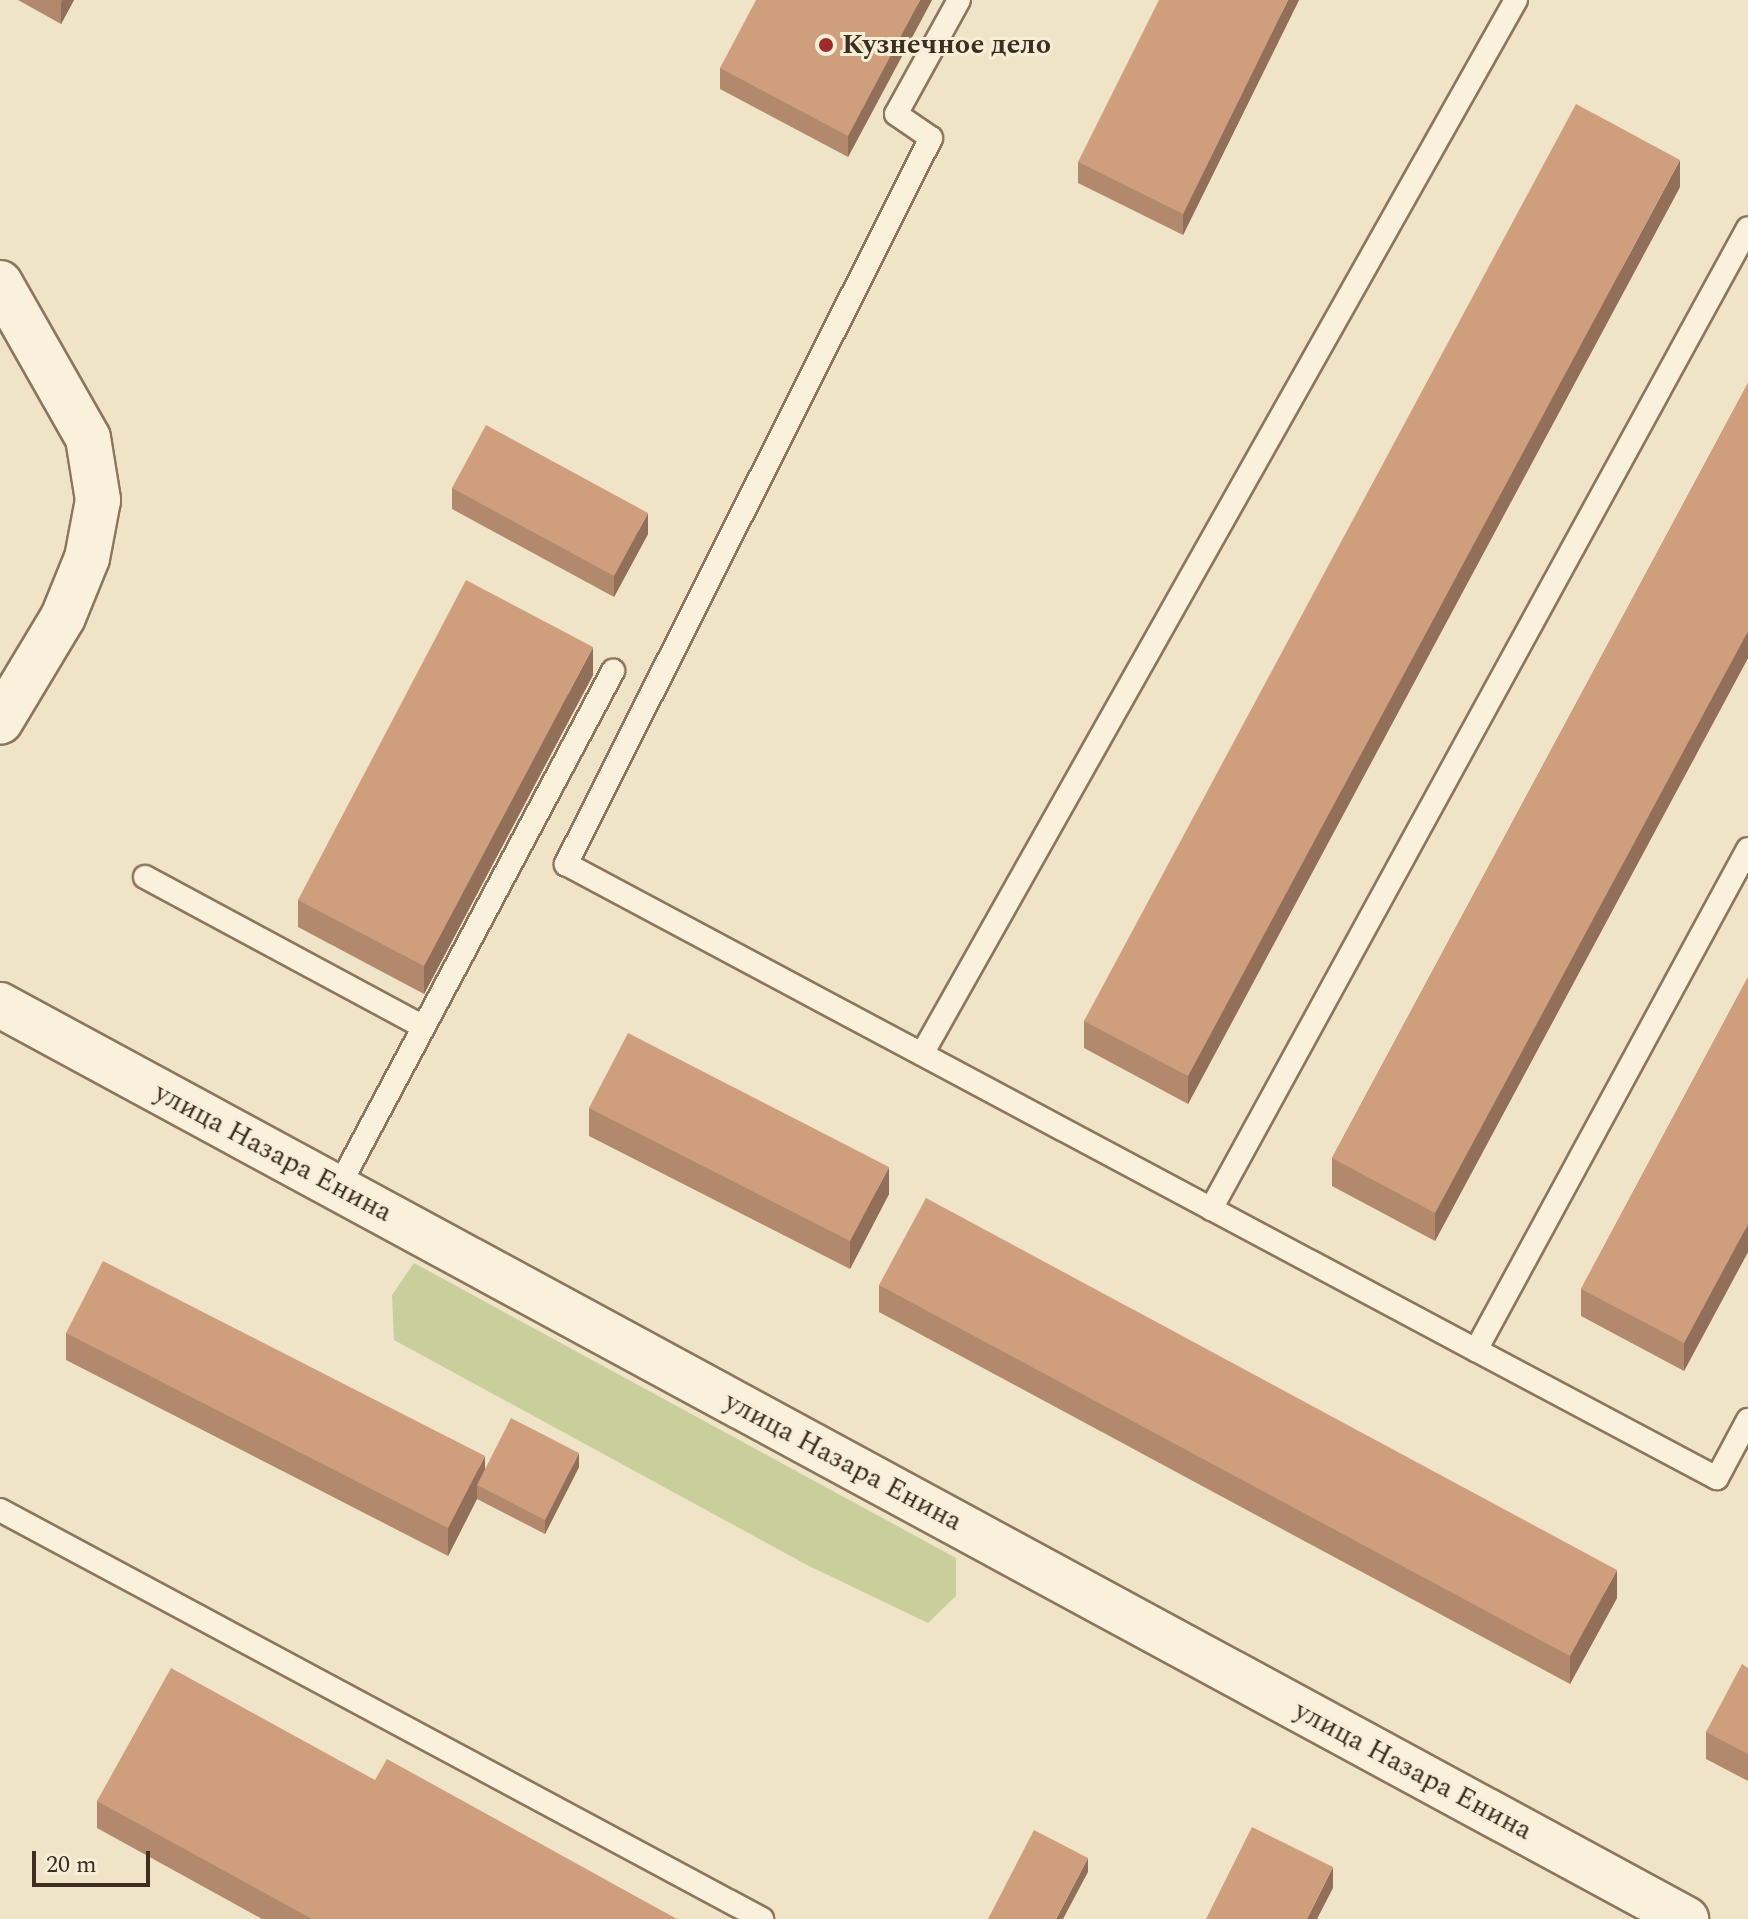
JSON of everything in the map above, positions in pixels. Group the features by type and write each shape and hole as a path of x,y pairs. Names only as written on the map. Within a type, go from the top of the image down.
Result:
{"main road":[{"path":"0,283 88,438 98,500 87,558 63,617 0,722"},
{"name":"улица Назара Енина","path":"0,1005 1686,1919"}],"lane":[{"path":"959,0 896,114 931,138 566,864 1717,1478 1748,1420"},
{"path":"922,1054 1516,0"},
{"path":"1211,1209 1748,228"},
{"path":"338,1188 613,671"},
{"path":"1476,1350 1748,849"},
{"path":"145,877 423,1027"},
{"path":"0,1510 762,1919"}],"green space":[{"path":"414,1263 956,1558 956,1596 928,1623 807,1565 394,1340 392,1295"}],"building":[{"name":"Кузнечное дело","path":"756,0 920,0 848,136 720,68"},
{"path":"1159,0 1288,0 1183,214 1078,162"},
{"path":"1576,104 1680,160 1188,1076 1084,1021"},
{"path":"1748,383 1748,631 1435,1213 1332,1158"},
{"path":"486,425 648,513 614,576 452,488"},
{"path":"466,580 593,647 424,966 298,900"},
{"path":"1748,977 1748,1224 1684,1343 1581,1289"},
{"path":"628,1033 889,1167 850,1241 589,1108"},
{"path":"926,1198 1617,1570 1570,1656 879,1285"},
{"path":"103,1261 485,1456 448,1528 66,1333"},
{"path":"511,1418 579,1453 545,1520 477,1485"},
{"path":"1742,1664 1748,1668 1748,1754 1706,1732"},
{"path":"171,1668 375,1780 387,1759 677,1919 312,1919 97,1801"},
{"path":"1252,1827 1333,1867 1307,1919 1206,1919"},
{"path":"1034,1830 1088,1858 1056,1919 988,1919"}],"place":[{"name":"Кузнечное дело","path":"826,45"}]}
